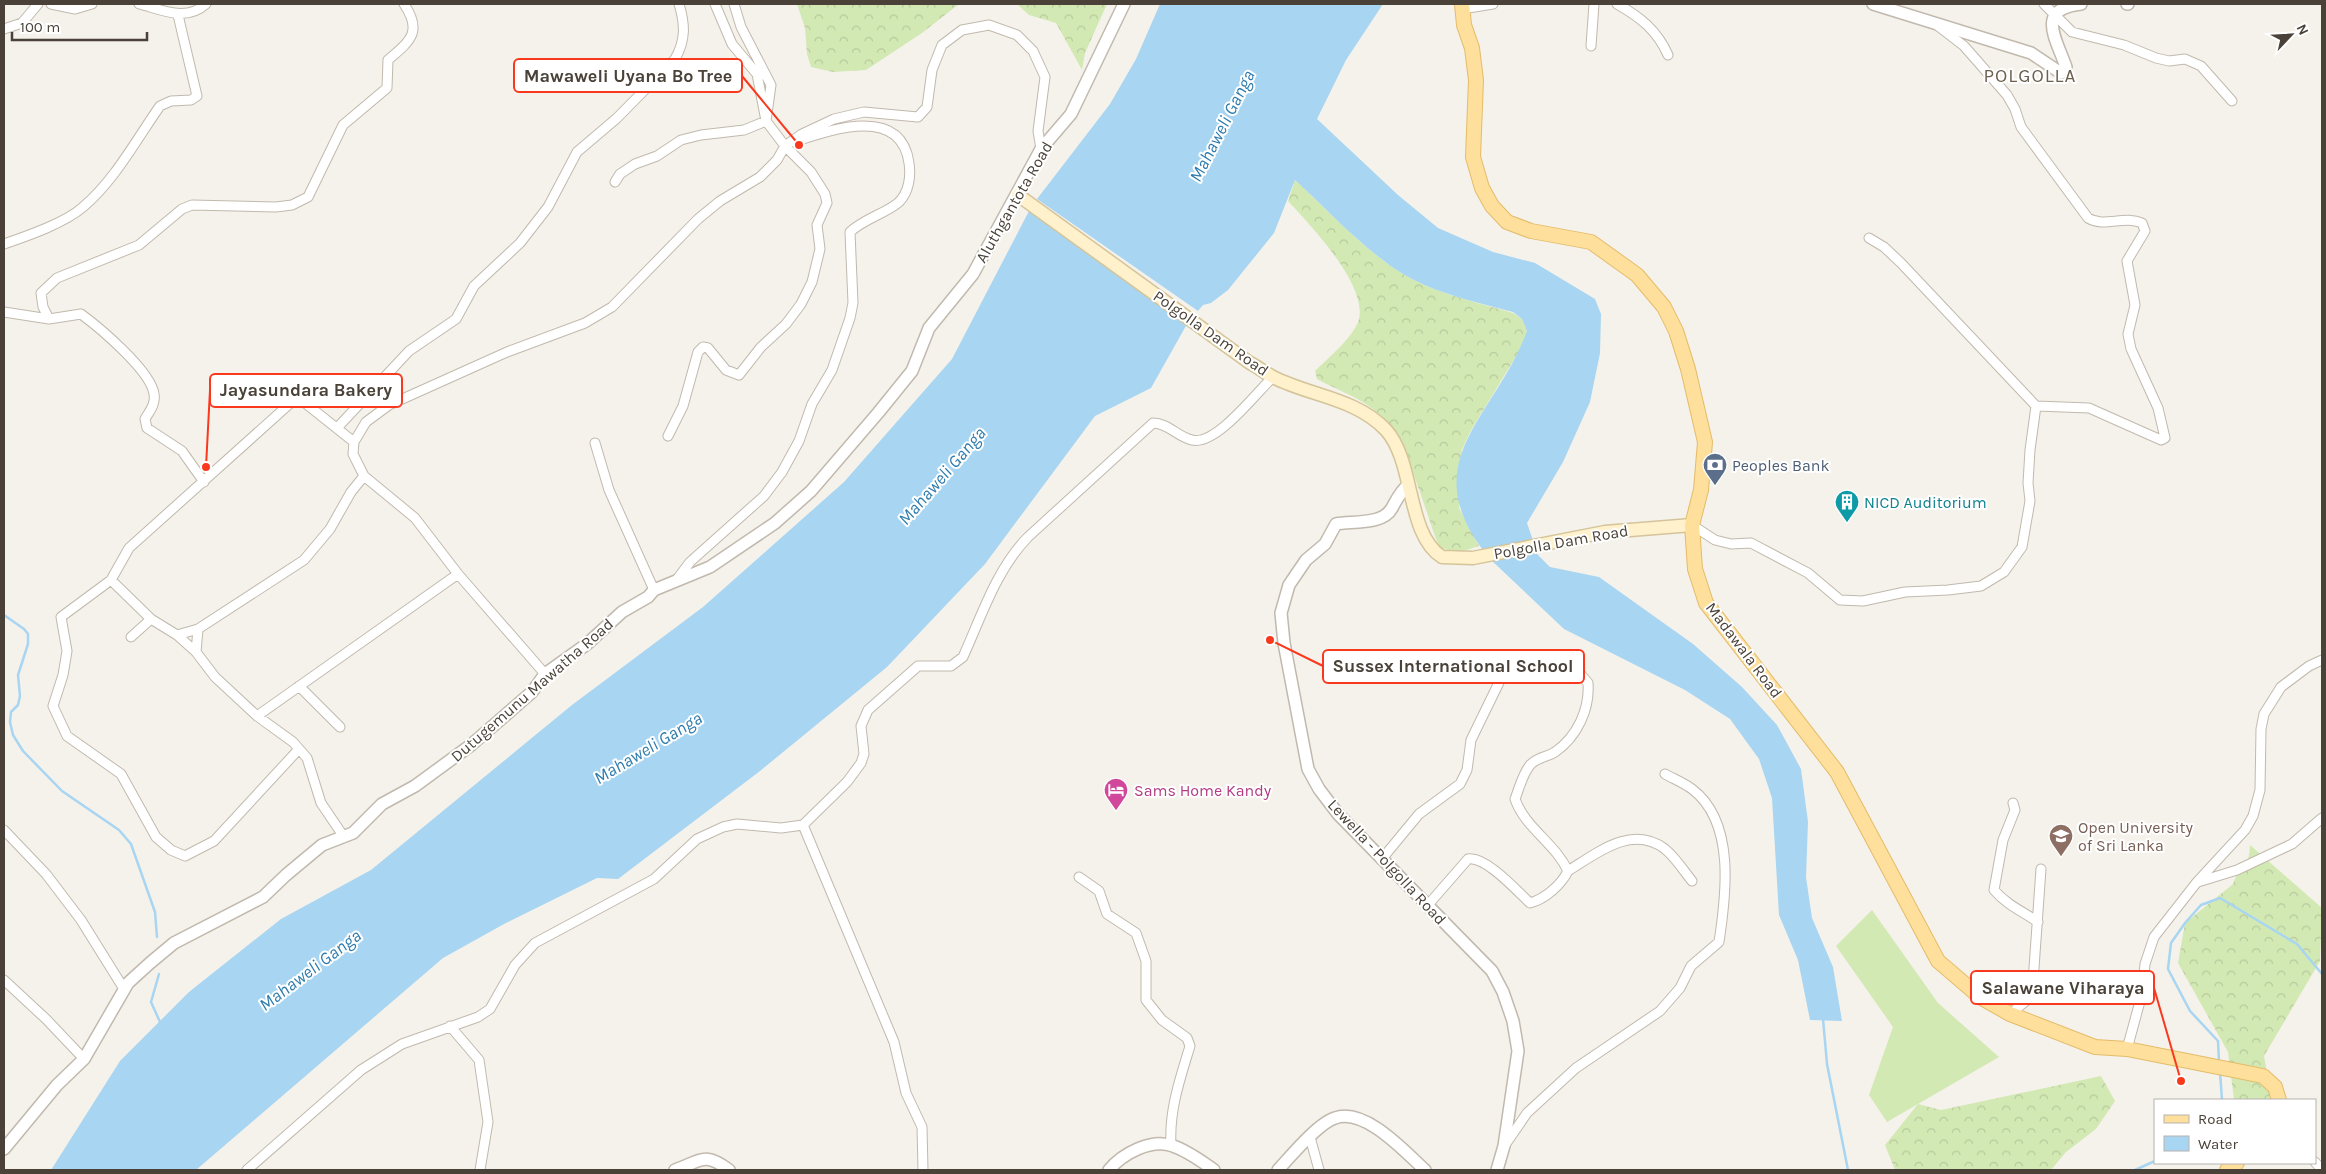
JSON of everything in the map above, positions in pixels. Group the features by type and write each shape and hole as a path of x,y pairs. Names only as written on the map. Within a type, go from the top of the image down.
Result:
{"main road":[{"name":"Madawala Road","path":"1462,6 1476,80 1472,157 1482,188 1492,206 1508,222 1531,231 1591,242 1638,275 1664,308 1676,331 1688,369 1705,442 1701,490 1692,526 1695,569 1706,603 1837,772 1938,961 1980,997 2010,1014 2095,1047 2127,1049 2209,1067 2238,1070 2263,1076 2275,1088 2279,1099"},
{"name":"Polgolla Dam Road","path":"1018,195 1273,377 1336,399 1374,420 1386,430 1397,448 1424,535 1432,548 1442,557 1465,559 1605,532 1692,526"}],"street":[{"path":"4,29 22,23 38,4"},
{"path":"52,4 75,9 92,4"},
{"path":"140,4 178,15 188,14 206,4"},
{"path":"49,319 43,307 41,293 48,284 57,278 139,244 182,209 192,205 217,204 292,205 308,197 343,125 386,88 388,60 407,44 414,29 413,17 404,4"},
{"path":"337,428 409,351 456,319 474,286 520,243 548,207 577,152 618,118 675,59 681,50 685,29 679,4"},
{"path":"668,436 683,406 698,352 703,347 708,348 726,370 739,375 760,347 786,324 801,304 812,282 820,249 817,225 827,202 825,194 811,172 785,146 766,121 757,74 732,44 715,4"},
{"path":"734,4 741,27 771,85 766,121"},
{"name":"Aluthgantota Road","path":"912,370 929,328 973,274 1004,216 1018,195 1041,149 1070,114 1124,4"},
{"path":"1462,6 1493,4"},
{"path":"1591,46 1594,4"},
{"path":"1617,4 1639,16 1651,28 1668,55"},
{"path":"1873,4 2031,53 2061,73 2066,68 2051,24 2054,14 2059,9 2081,4"},
{"path":"1888,4 1898,13"},
{"path":"2044,4 2072,32 2124,45 2156,58 2169,61 2186,58 2201,66 2232,101"},
{"path":"4,244 38,232 83,208 111,176 160,106 171,101 191,100 197,96 178,15"},
{"path":"1869,238 1884,247 1901,263 2036,406 2089,408 2161,440 2164,438 2158,408 2131,349 2128,334 2135,305 2128,262 2145,231 2142,223 2134,219 2095,222 2088,218 2021,127 2015,108 2007,96 1964,46 1932,21"},
{"path":"546,674 458,574 415,518 364,476 353,454 354,442 366,422 389,405 507,352 585,323 612,307 698,220 720,201 760,176 777,160 785,146 802,134 834,119 864,112 918,116 927,107 932,70 942,45 962,30 989,25 1017,35 1033,52 1045,76 1038,131 1041,149"},
{"path":"615,182 620,174 657,156 681,140 701,134 744,130 766,121"},
{"path":"674,583 690,562 764,496 782,472 799,441 812,404 832,370 850,318 853,303 850,232 859,223 899,202 911,179 908,152 898,137 890,131 858,125 785,146"},
{"path":"4,312 49,319 81,314 106,332 150,380 154,394 154,404 145,420 147,428 182,451 204,482"},
{"name":"Dutugemunu Mawatha Road","path":"4,1149 57,1084 84,1059 128,983 174,943 263,897 322,845 353,833 382,804 414,786 470,745 532,692 546,674 587,644 622,612 648,597 654,590 710,567 775,523 811,491 912,370"},
{"path":"248,1170 361,1070 402,1044 478,1017 490,1009 515,965 535,943 654,878 697,839 724,827 737,824 781,828 803,825 846,782 861,764 864,754 861,726 868,710 918,666 951,666 963,656 1002,570 1013,553 1028,537 1153,423 1160,423 1185,438 1195,441 1217,434 1273,377"},
{"path":"299,749 214,841 185,856 171,850 156,837 120,774 67,736 53,706 63,675 67,651 61,616 110,580 129,548 295,398 300,399 354,442"},
{"path":"1692,526 1715,540 1732,544 1751,543 1808,572 1840,600 1863,600 1905,592 1981,586 2004,572 2022,547 2030,501 2028,484 2030,450 2036,406"},
{"path":"595,443 609,490 654,590"},
{"path":"177,635 198,629 304,560 330,529 351,492 364,476"},
{"name":"Lewella - Polgolla Road","path":"1408,486 1400,494 1386,515 1370,520 1336,524 1326,544 1306,560 1289,585 1281,613 1284,643 1308,769 1319,789 1338,814 1381,860 1492,971 1503,992 1513,1022 1518,1051 1504,1146 1497,1170"},
{"path":"257,716 458,574"},
{"path":"110,580 151,619 177,635 196,652 215,677 257,716 299,749 307,758 322,803 344,836"},
{"path":"131,637 151,619"},
{"path":"196,652 198,629"},
{"path":"1381,860 1419,814 1460,784 1467,770 1471,740 1510,660"},
{"path":"2127,1049 2142,994 2145,964 2154,937 2197,882 2245,830 2253,816 2260,790 2261,729 2264,714 2280,687 2309,666 2322,660"},
{"path":"1555,670 1565,666 1578,672 1588,683 1589,695 1585,708 1573,737 1553,754 1543,756 1530,766 1515,799 1520,814 1562,857 1568,871"},
{"path":"299,686 340,727"},
{"path":"1504,1146 1527,1114 1576,1068 1660,1011 1680,988 1691,966 1719,942 1724,912 1726,856 1719,831 1709,809 1693,790 1665,774"},
{"path":"2013,803 2015,810 2003,840 1994,890 2006,904 2038,922"},
{"path":"2197,882 2237,870 2292,844 2322,818"},
{"path":"803,825 894,1042 906,1093 922,1127 924,1170"},
{"path":"4,830 46,874 81,920 124,989"},
{"path":"1427,906 1468,859 1474,858 1485,862 1530,903 1539,901 1564,879 1568,871 1612,844 1638,837 1648,839 1666,850 1692,881"},
{"path":"2010,1014 2032,996 2041,869"},
{"path":"1079,877 1099,892 1107,914 1136,933 1146,960 1146,1000 1162,1020 1188,1038 1190,1046 1175,1093 1170,1123 1171,1145"},
{"path":"4,980 46,1019 84,1059"},
{"path":"450,1026 479,1060 488,1122 480,1170"},
{"path":"1278,1170 1310,1137 1334,1118 1351,1116 1365,1121 1388,1137 1425,1170"},
{"path":"1310,1137 1320,1170"},
{"path":"1109,1170 1117,1161 1144,1147 1171,1145 1214,1170"},
{"path":"675,1170 703,1158 715,1160 729,1170"}],"green space":[{"path":"797,4 959,4 922,33 866,70 833,72 811,67 807,54 805,28"},
{"path":"1017,4 1107,4 1085,53 1082,70 1056,23 1029,15"},
{"path":"1295,180 1366,247 1397,270 1436,290 1513,313 1522,319 1527,331 1521,348 1470,432 1462,450 1459,508 1479,546 1457,553 1439,547 1413,474 1397,438 1386,423 1368,405 1317,379 1315,371 1340,347 1356,326 1359,319 1359,305 1354,289 1335,256 1288,201"},
{"path":"2250,845 2322,908 2320,961 2264,1056 2272,1099 2234,1099 2228,1052 2178,963 2185,923 2233,884 2235,878 2246,864"},
{"path":"1872,910 1938,1003 1999,1057 1887,1122 1869,1095 1893,1027 1836,946"},
{"path":"2101,1076 2115,1101 2096,1129 2066,1152 2051,1170 1895,1170 1885,1145 1918,1104 1941,1110"}],"water":[{"name":"Mahaweli Ganga","path":"1160,4 1383,4 1346,60 1317,119 1398,195 1438,228 1493,252 1535,263 1595,299 1601,314 1600,353 1590,402 1563,462 1527,523 1538,555 1550,567 1599,577 1693,644 1742,687 1777,725 1801,769 1808,822 1806,877 1812,918 1833,967 1842,1021 1810,1020 1798,960 1779,915 1772,798 1759,759 1730,719 1685,690 1564,629 1490,559 1467,525 1457,495 1458,468 1466,442 1513,362 1527,331 1522,319 1513,312 1436,290 1396,270 1351,233 1295,180 1274,233 1228,290 1211,303 1203,305 1198,311 1037,199 1110,104 1136,59"},
{"name":"Mahaweli Ganga","path":"1029,211 1187,324 1151,388 1095,416 985,564 887,667 760,771 618,879 597,878 504,924 443,958 196,1170 51,1170 120,1061 189,992 281,919 371,870 572,705 703,607 844,482 952,359"}],"waterway":[{"path":"4,615 28,634 28,644 18,675 20,696 18,705 11,712 10,722 13,735 23,751 62,791 119,830 131,844 155,912 157,937"},
{"path":"2219,1062 2218,1041 2190,1011 2168,969 2171,943 2201,905 2220,898 2297,944 2322,974"},
{"path":"159,974 151,1002 160,1022"},
{"path":"1823,1019 1827,1064 1848,1170"},
{"path":"2220,1072 2222,1099"},
{"path":"2135,1170 2154,1161"}],"place":[{"name":"Mawaweli Uyana Bo Tree","path":"799,145"},
{"name":"Jayasundara Bakery","path":"206,467"},
{"name":"Peoples Bank","path":"1715,486"},
{"name":"NICD Auditorium","path":"1847,523"},
{"name":"Sussex International School","path":"1270,640"},
{"name":"Sams Home Kandy","path":"1116,811"},
{"name":"Open University of Sri Lanka","path":"2061,857"},
{"name":"Salawane Viharaya","path":"2181,1081"}],"district":[{"name":"POLGOLLA","path":"2030,76"}]}
